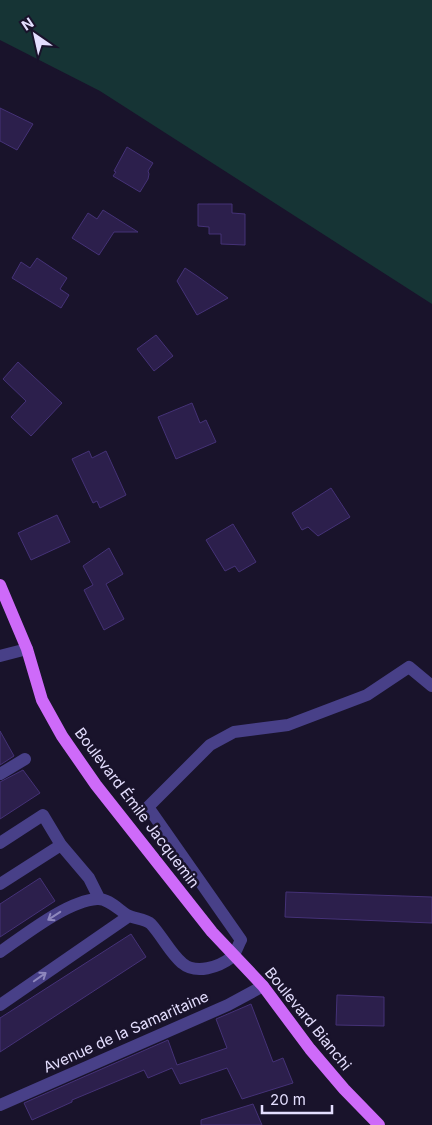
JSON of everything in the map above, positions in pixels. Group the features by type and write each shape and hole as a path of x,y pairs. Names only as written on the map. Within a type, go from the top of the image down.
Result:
{"main road":[{"name":"Boulevard Émile Jacquemin","path":"0,585 27,649 42,700 62,736 96,785 188,904 233,956"},
{"name":"Boulevard Bianchi","path":"233,956 263,986 316,1056 344,1089 379,1125"}],"street":[{"path":"0,656 27,649"},
{"path":"0,952 66,908 99,898 111,903 129,916 150,923 182,964 195,969 206,970 233,956 241,940 148,807 210,745 234,732 288,725 367,695 408,667 432,686"},
{"path":"0,774 25,758"},
{"path":"0,843 43,815 61,845 88,878 99,898"},
{"path":"0,884 61,845"},
{"path":"0,1005 129,916"},
{"name":"Avenue de la Samaritaine","path":"0,1105 228,1004 263,986"}],"green space":[{"path":"0,0 432,0 432,304 100,91 0,40"}],"building":[{"path":"0,108 33,124 17,150 0,141"},
{"path":"127,147 153,163 148,171 148,179 140,192 113,176"},
{"path":"198,204 232,204 232,213 245,214 245,245 221,244 221,234 209,234 209,227 198,226"},
{"path":"103,210 138,232 114,232 99,255 72,238 88,213 97,219"},
{"path":"37,258 67,278 60,289 69,295 61,308 12,278 21,262 30,268"},
{"path":"185,268 228,298 197,315 177,281"},
{"path":"156,335 173,356 154,371 137,349"},
{"path":"18,362 62,403 31,436 11,417 26,401 3,379"},
{"path":"192,403 200,423 206,420 216,442 176,459 158,417"},
{"path":"89,451 92,458 106,451 126,495 100,508 97,501 93,503 72,459"},
{"path":"331,488 350,517 318,536 308,527 302,530 292,513"},
{"path":"57,515 70,542 31,560 18,533"},
{"path":"233,524 256,562 239,572 235,566 225,571 206,540"},
{"path":"109,548 123,574 106,584 124,619 104,630 84,590 93,585 83,566"},
{"path":"0,731 14,756 0,765"},
{"path":"23,770 40,793 0,819 0,782"},
{"path":"40,878 55,901 0,937 0,904"},
{"path":"286,892 432,897 432,923 285,917"},
{"path":"131,934 146,957 0,1052 0,1018"},
{"path":"337,995 384,997 384,1026 336,1025"},
{"path":"251,1004 273,1062 283,1058 293,1083 242,1099 227,1068 180,1084 172,1068 148,1078 144,1070 72,1100 72,1102 32,1120 24,1103 168,1040 177,1065 227,1048 216,1019"},
{"path":"253,1104 262,1125 201,1125 201,1120"}]}
